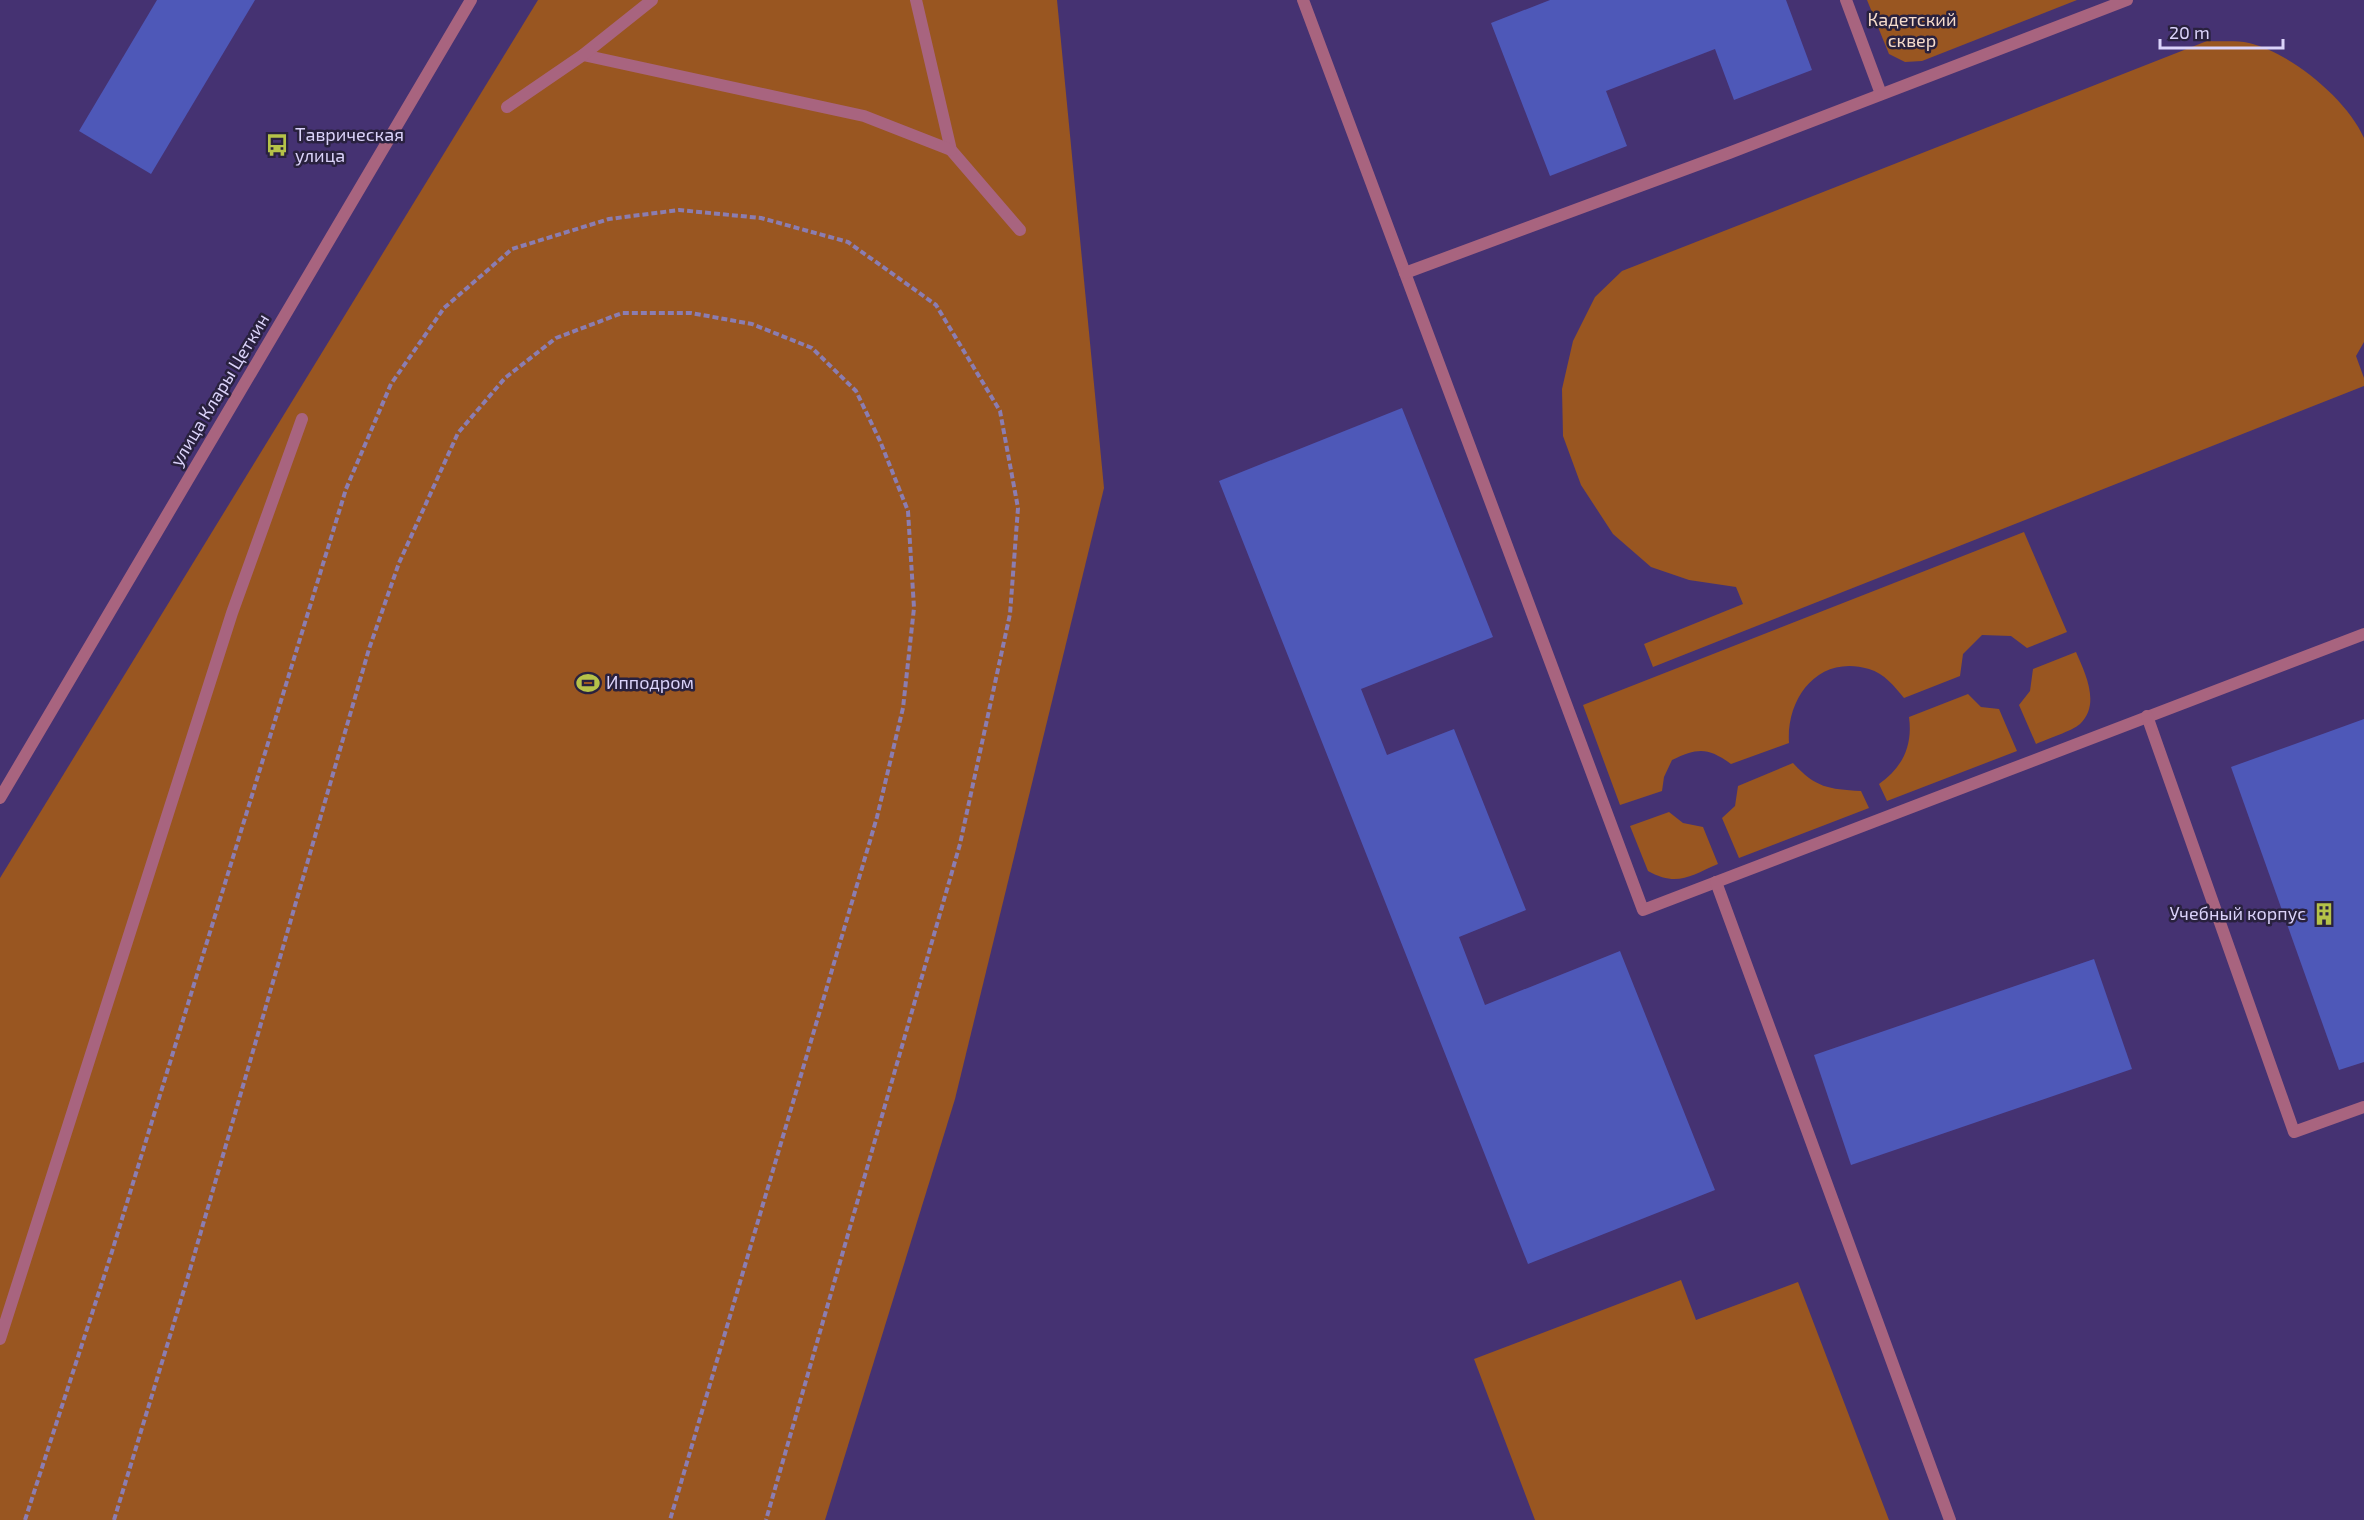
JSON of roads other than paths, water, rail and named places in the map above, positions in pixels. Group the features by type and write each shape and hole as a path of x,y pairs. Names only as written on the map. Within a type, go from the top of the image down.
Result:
{"street":[{"name":"улица Клары Цеткин","path":"0,798 471,0"},
{"path":"507,107 583,56 652,0"},
{"path":"916,0 951,150 1020,230"},
{"path":"1303,0 1643,910 2364,634"},
{"path":"1846,0 1881,94"},
{"path":"1405,273 1729,153 2127,0"},
{"path":"583,56 864,116 951,150"},
{"path":"0,1340 231,613 302,419"},
{"path":"2147,716 2294,1132 2364,1107"},
{"path":"1716,882 1950,1520"}],"place":[{"name":"Таврическая улица","path":"277,145"},
{"name":"Ипподром","path":"588,683"},
{"name":"Учебный корпус","path":"2324,914"}],"park label":[{"name":"Кадетский сквер","path":"1912,30"}]}
